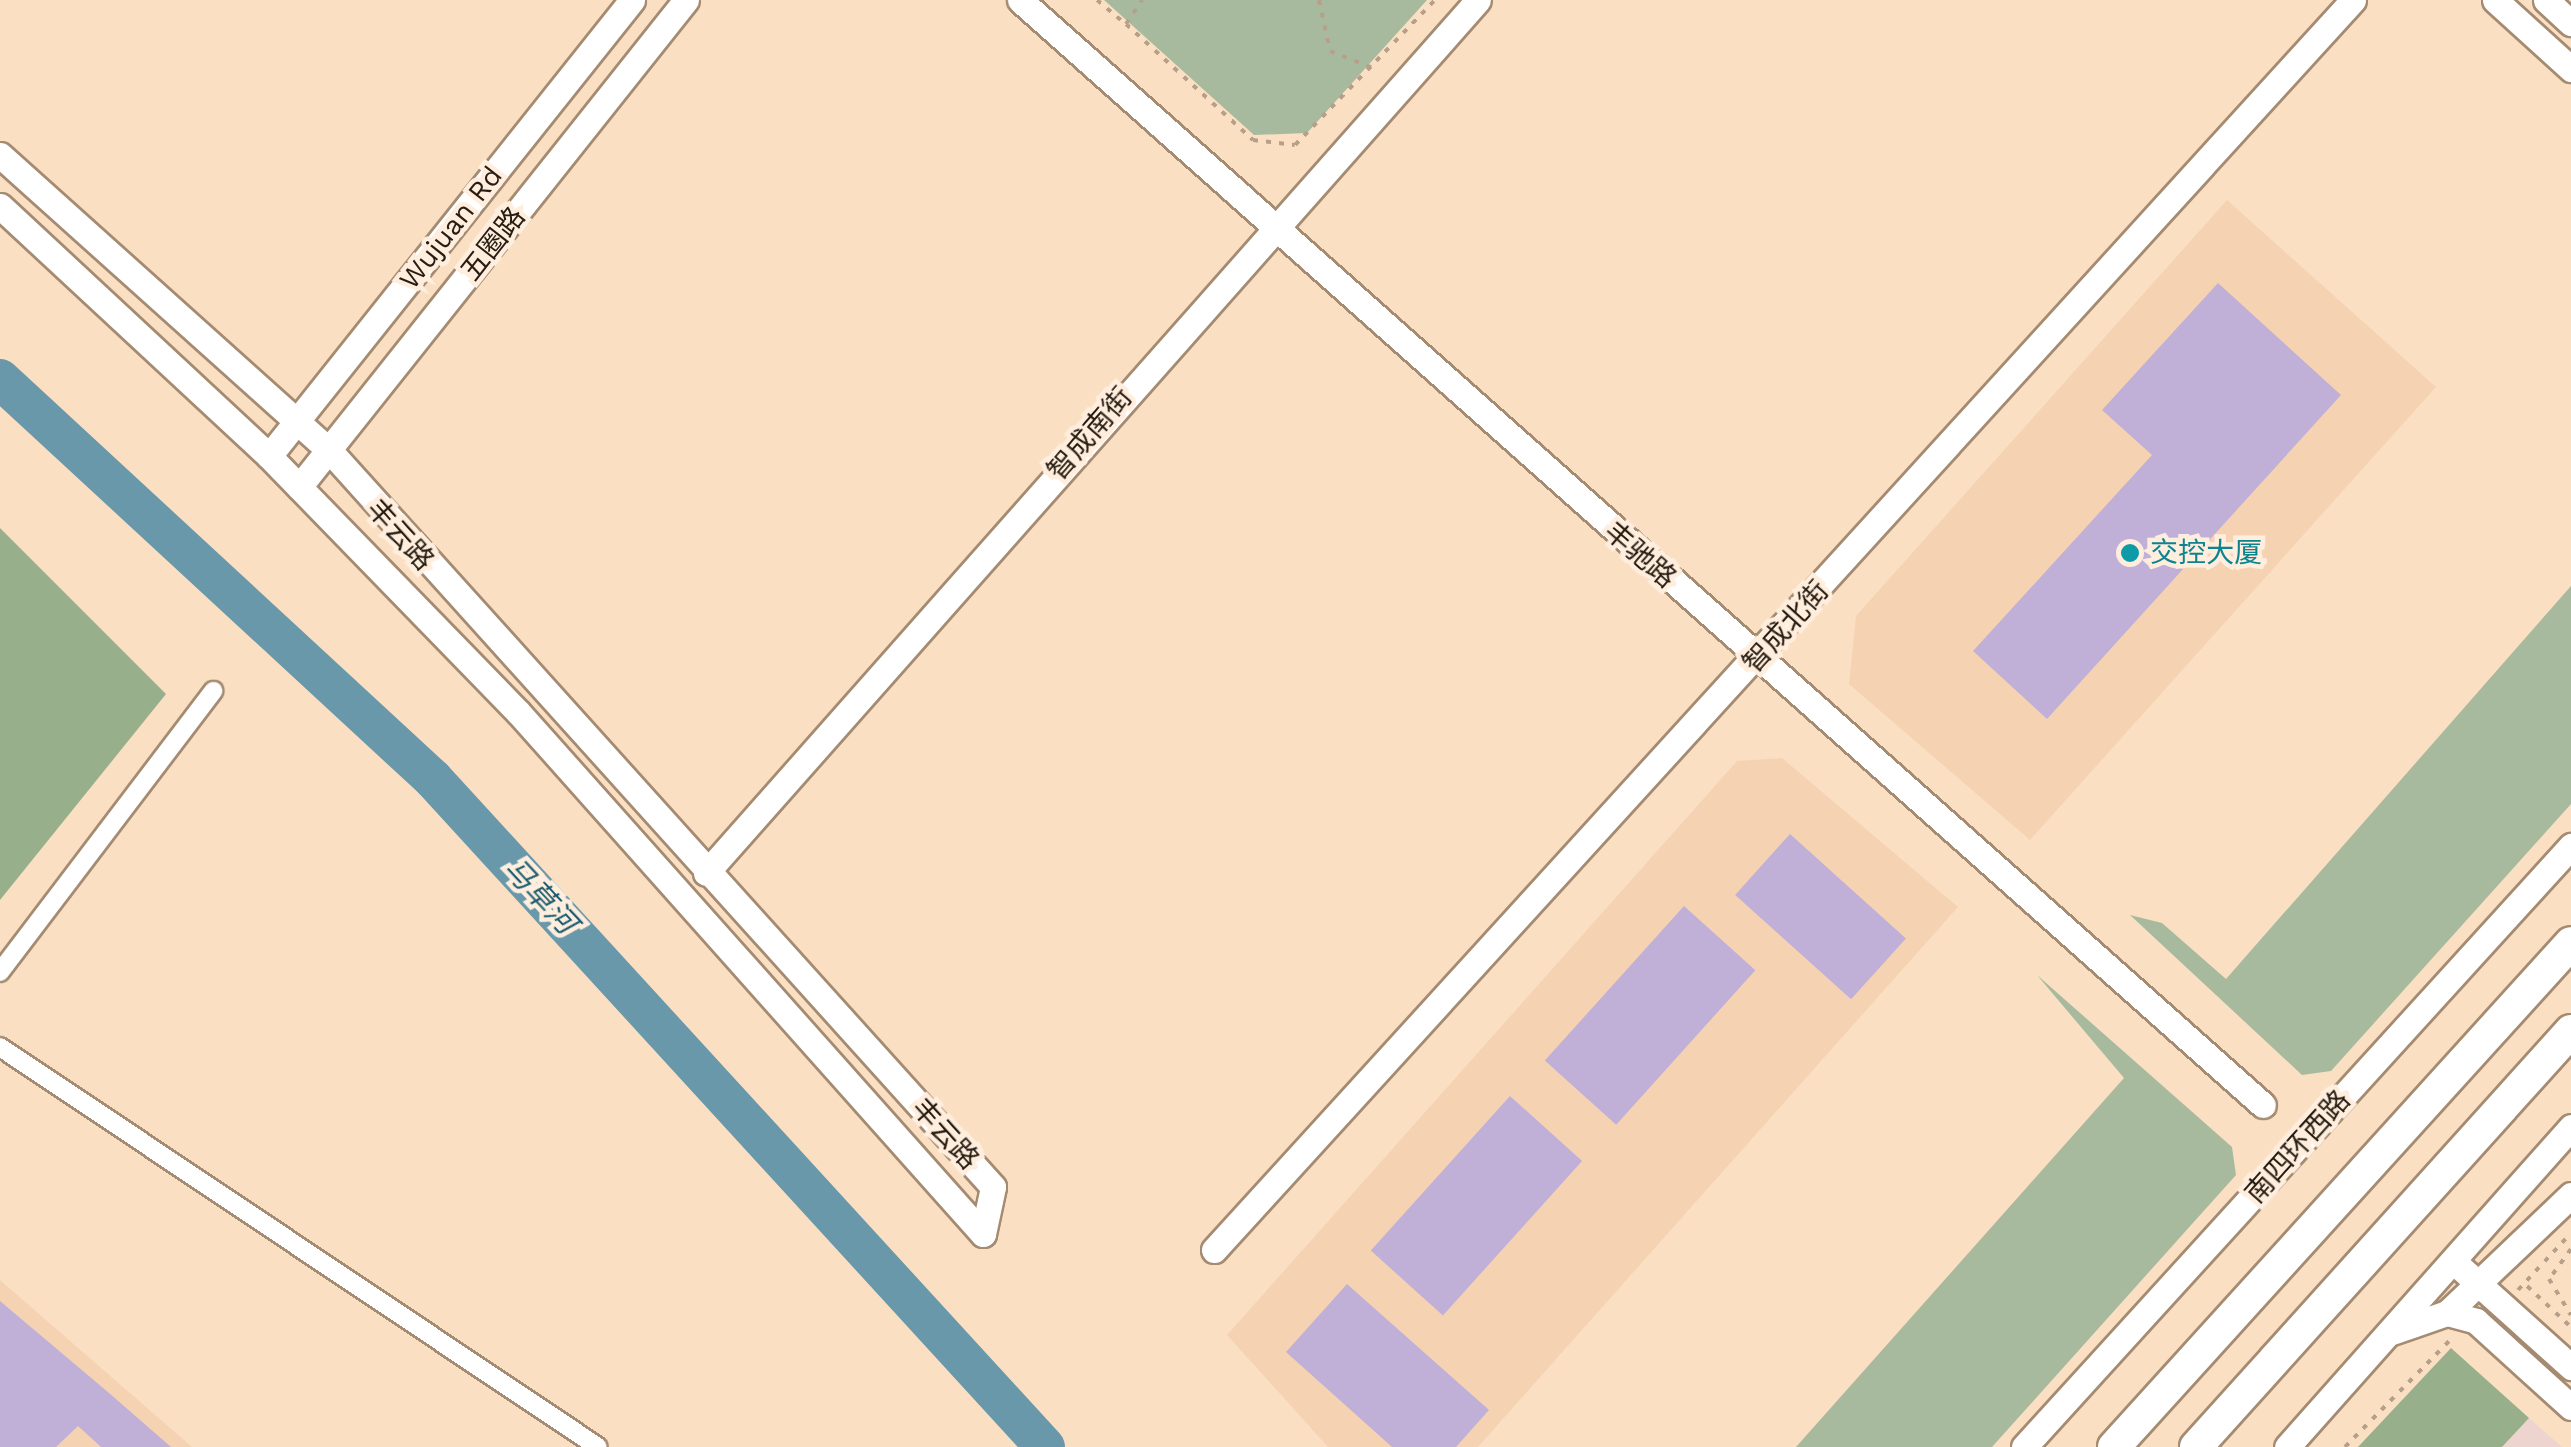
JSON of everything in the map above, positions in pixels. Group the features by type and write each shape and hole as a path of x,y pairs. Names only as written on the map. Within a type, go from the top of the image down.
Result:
{"highway":[{"path":"2114,1447 2571,943"},
{"path":"2196,1447 2571,1030"}],"main road":[{"name":"Wujuan Rd","path":"269,456 632,0"},
{"name":"五圈路","path":"299,487 686,0"},
{"name":"丰驰路","path":"1020,0 1270,228 2263,1105"},
{"name":"智成南街","path":"706,873 1270,228 1478,0"},
{"name":"智成北街","path":"1214,1250 1758,658 2353,0"},
{"path":"2495,0 2571,69"},
{"path":"2546,0 2571,22"},
{"name":"丰云路","path":"0,156 250,371 328,450 993,1187 982,1234 531,727 269,456 0,206"},
{"name":"南四环西路","path":"2024,1447 2571,846"},
{"path":"2286,1447 2571,1128"},
{"path":"2387,1334 2447,1313 2482,1287 2571,1195"},
{"path":"2453,1261 2571,1367"},
{"path":"2447,1313 2476,1321 2571,1407"}],"street":[{"path":"0,972 213,691"},
{"path":"0,1047 598,1447"}],"path":[{"path":"1097,0 1267,145 1306,142 1435,0"},
{"path":"1126,24 1142,0"},
{"path":"1319,0 1330,51 1374,68"},
{"path":"2571,1249 2548,1279 2571,1314"},
{"path":"2525,1284 2571,1327"}],"shaded area":[{"path":"2227,200 2436,387 2030,840 1849,684 1856,616"},
{"path":"1782,758 1958,907 1478,1447 1328,1447 1227,1335 1737,761"},
{"path":"0,1280 192,1447 0,1447"},
{"path":"2529,1418 2562,1447 2502,1447"}],"green space":[{"path":"1104,0 1427,0 1307,133 1254,135"},
{"path":"0,528 166,694 0,900"},
{"path":"2571,586 2571,804 2331,1071 2302,1075 2130,915 2162,923 2226,979"},
{"path":"2037,975 2232,1147 2236,1175 1992,1447 1796,1447 2124,1078"},
{"path":"2451,1348 2529,1418 2502,1447 2358,1447"}],"building":[{"name":"交控大厦","path":"2218,283 2341,395 2047,719 1973,651 2152,455 2102,410"},
{"path":"1790,834 1906,938 1851,999 1735,895"},
{"path":"1684,906 1755,970 1616,1125 1545,1061"},
{"path":"1510,1096 1582,1161 1443,1315 1371,1251"},
{"path":"1347,1284 1489,1410 1456,1447 1392,1447 1286,1352"},
{"path":"0,1301 171,1447 101,1447 78,1426 56,1447 0,1447"}],"waterway":[{"name":"马草河","path":"0,379 433,779 1045,1447"}],"place":[{"name":"交控大厦","path":"2130,553"}]}
